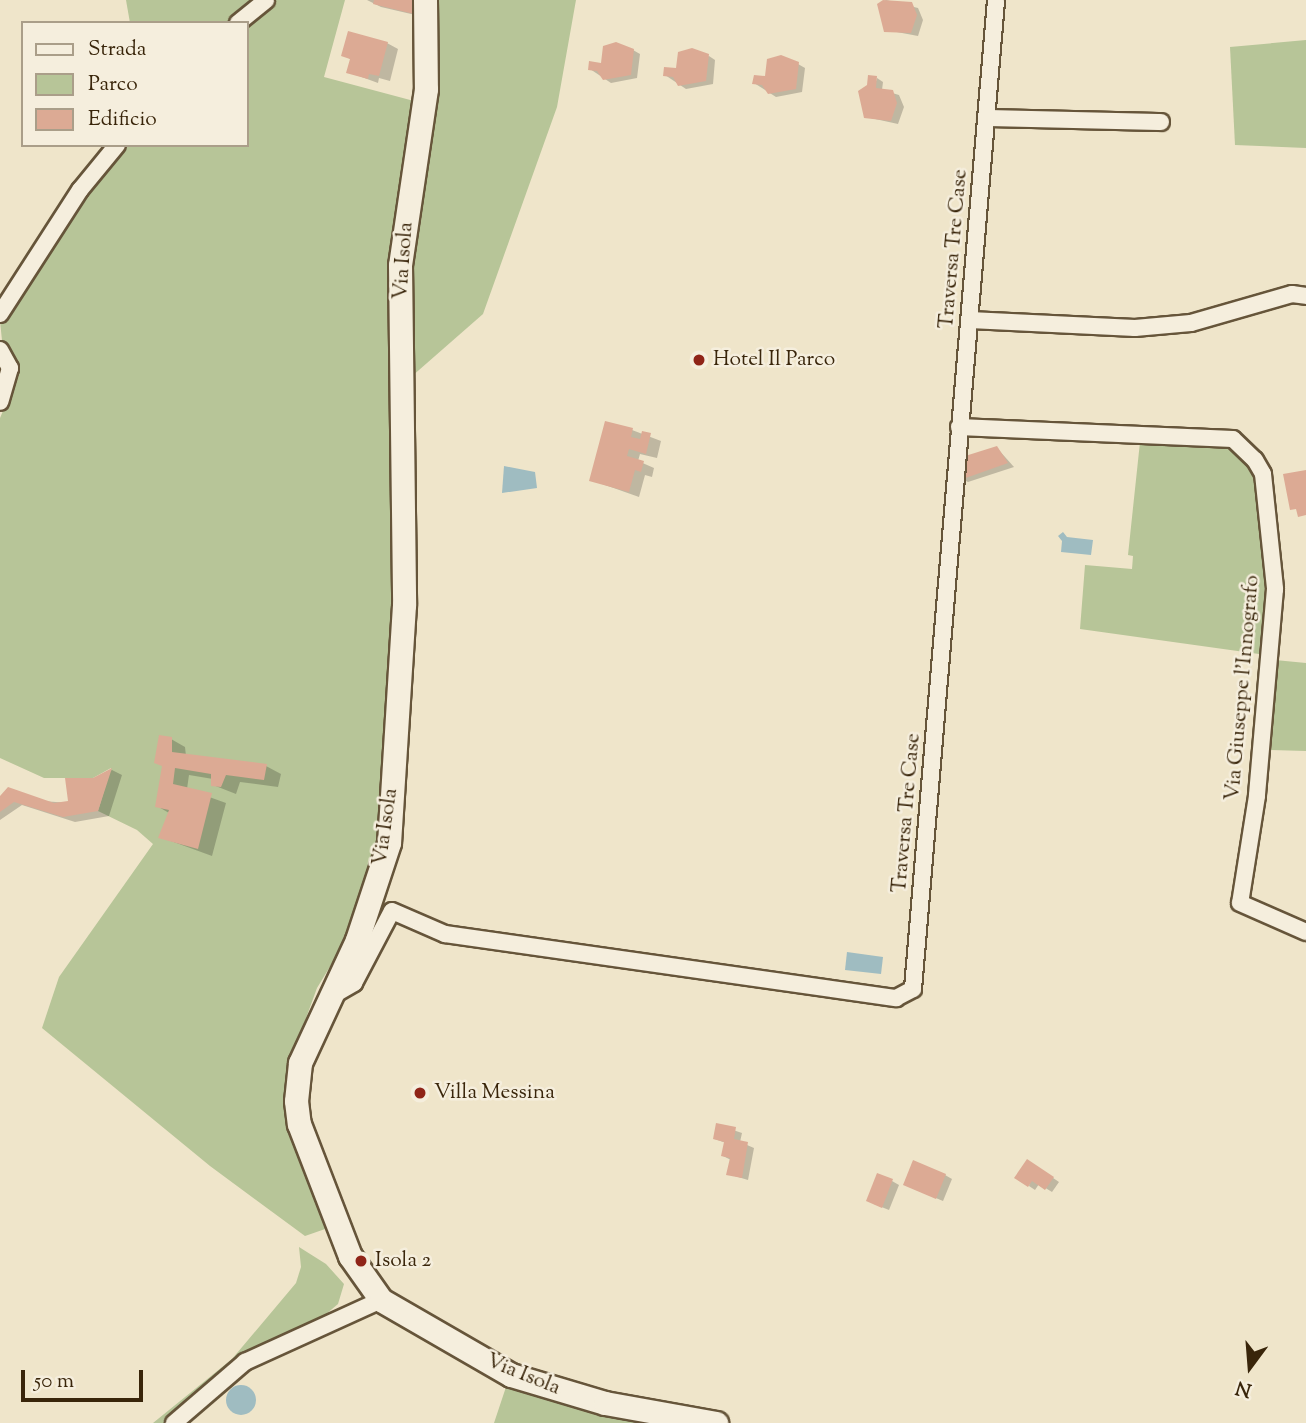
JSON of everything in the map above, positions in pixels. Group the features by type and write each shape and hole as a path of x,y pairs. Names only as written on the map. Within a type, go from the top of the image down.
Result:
{"street":[{"path":"240,21 266,0"},
{"name":"Via Isola","path":"425,0 426,89 400,265 404,606 388,843 376,891 300,1063 296,1101 299,1124 350,1256 381,1300 511,1375 605,1403 716,1423"},
{"name":"Traversa Tre Case","path":"330,997 354,983 392,911 445,934 906,996 913,989 996,0"},
{"path":"986,118 1161,122"},
{"path":"0,314 80,190 115,147"},
{"path":"970,320 1135,328 1191,323 1292,294 1306,296"},
{"path":"0,350 10,368 0,402"},
{"name":"Via Giuseppe l'Innografo","path":"959,427 1233,439 1255,460 1263,474 1275,589 1257,796 1240,904 1306,932"},
{"path":"174,1423 245,1362 381,1300"}],"green space":[{"path":"126,0 258,0 232,21 130,21"},
{"path":"273,0 345,0 324,77 414,101 389,262 393,579 383,842 351,932 317,988 290,1062 328,1228 305,1236 210,1166 42,1028 59,977 153,844 137,830 98,811 111,768 93,778 44,778 0,758 0,418 8,399 0,321 23,294 72,215 125,147 248,147 248,22"},
{"path":"435,0 576,0 557,107 483,314 411,377 408,286 435,107"},
{"path":"1306,40 1306,148 1235,145 1230,47"},
{"path":"1140,442 1228,444 1242,453 1257,476 1268,578 1266,628 1259,654 1080,629 1085,565 1132,569 1133,556 1128,555"},
{"path":"1275,660 1306,663 1306,751 1271,750"},
{"path":"299,1247 326,1264 344,1284 338,1304 319,1320 243,1359 166,1423 153,1423 232,1359 296,1283 301,1267"},
{"path":"507,1384 660,1423 494,1423"}],"water":[{"path":"504,466 535,472 537,488 502,493"},
{"path":"1063,532 1067,537 1093,540 1091,555 1061,552 1062,541 1058,536"},
{"path":"847,952 883,957 881,974 845,970"},
{"path":"241,1385 247,1386 255,1394 255,1406 247,1414 241,1415 235,1414 227,1406 226,1400 227,1394 235,1386"}],"building":[{"path":"374,0 416,0 418,15 373,4"},
{"path":"883,0 912,2 917,15 911,33 884,32 877,4"},
{"path":"348,31 388,42 379,76 369,74 368,79 346,73 350,59 341,56"},
{"path":"616,42 634,49 631,75 603,80 597,71 588,70 589,61 601,63 603,46"},
{"path":"692,48 709,54 706,81 678,86 673,77 663,76 664,67 676,68 678,52"},
{"path":"781,55 799,62 796,89 768,94 762,85 752,84 754,75 765,76 767,59"},
{"path":"868,75 877,76 876,88 893,90 897,103 891,121 864,118 858,91 867,85"},
{"path":"605,421 633,428 631,437 640,439 642,431 651,433 646,454 629,449 627,456 644,461 641,472 635,470 629,492 589,481"},
{"path":"997,446 1008,463 960,480 962,457"},
{"path":"1306,470 1306,515 1298,517 1296,509 1290,510 1283,474"},
{"path":"159,735 172,737 172,752 267,764 264,780 226,775 221,787 211,786 211,774 175,768 173,784 212,793 198,849 158,838 169,810 155,807 162,766 154,763"},
{"path":"112,768 98,811 63,817 14,802 0,812 0,796 8,787 54,803 68,801 65,778 93,778"},
{"path":"716,1123 736,1127 734,1139 748,1142 742,1178 726,1175 730,1158 721,1156 724,1142 713,1139"},
{"path":"1027,1159 1054,1177 1045,1190 1032,1181 1028,1187 1014,1178"},
{"path":"913,1160 946,1174 936,1199 903,1185"},
{"path":"877,1173 893,1179 882,1208 866,1201"}],"place":[{"name":"Hotel Il Parco","path":"699,360"},
{"name":"Villa Messina","path":"420,1093"},
{"name":"Isola 2","path":"361,1261"}]}
